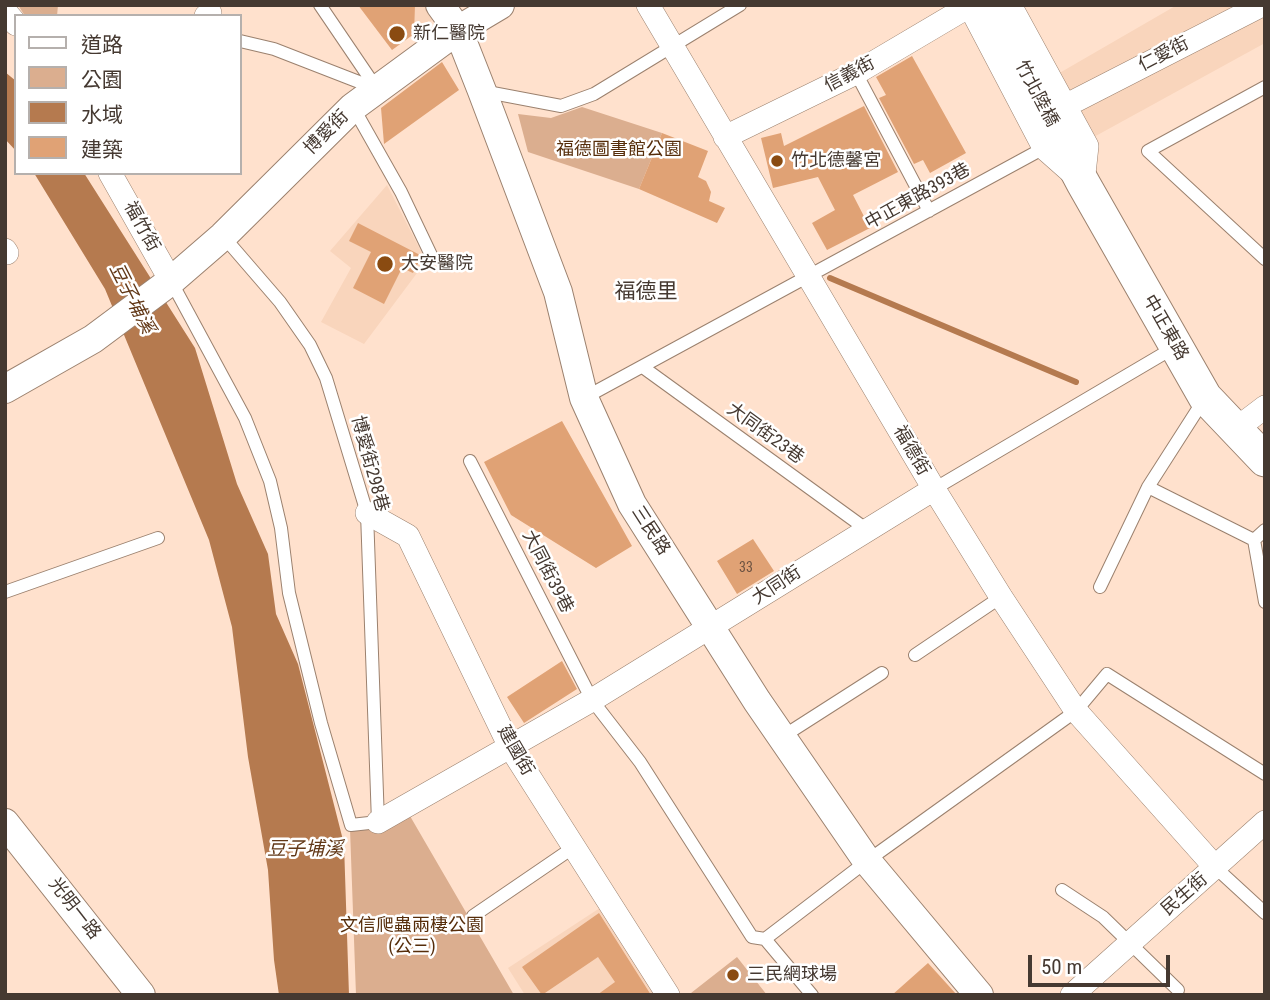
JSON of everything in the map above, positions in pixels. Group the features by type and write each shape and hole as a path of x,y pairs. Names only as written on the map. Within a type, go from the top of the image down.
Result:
{"main road":[{"name":"竹北陸橋","path":"989,5 1083,183"},
{"name":"中正東路","path":"1083,183 1205,397 1265,460"}],"street":[{"name":"三民路","path":"440,5 458,30 482,91 558,292 584,398 632,505 782,737 867,861 979,995"},
{"name":"博愛街","path":"5,389 93,339 171,281 223,236 353,107 458,30 500,5"},
{"name":"福德街","path":"648,5 934,489 1076,710 1216,868"},
{"path":"1010,5 1087,146 1083,183"},
{"name":"中正東路","path":"969,6 1044,148 1083,183"},
{"name":"信義街","path":"725,136 856,74 969,6"},
{"name":"仁愛街","path":"1065,106 1259,6"},
{"name":"福竹街","path":"111,175 171,281"},
{"path":"1236,429 1265,407"},
{"name":"大同街","path":"378,822 713,627 934,489"},
{"name":"建國街","path":"367,513 408,536 509,745 668,995"},
{"name":"民生街","path":"1072,995 1265,822"},
{"name":"光明一路","path":"5,823 141,995"}],"lane":[{"path":"320,5 378,89"},
{"path":"482,91 561,106 594,94 740,5"},
{"path":"242,41 274,49 378,89"},
{"path":"856,74 929,211"},
{"path":"1265,87 1148,151 1265,259"},
{"path":"353,107 401,192 431,255"},
{"name":"中正東路393巷","path":"584,398 644,368 1044,148"},
{"name":"博愛街298巷","path":"223,236 280,302 310,345 326,378 367,513 378,822"},
{"path":"171,281 245,418 270,481 281,528 289,593 321,723 351,825 378,822"},
{"name":"大同街","path":"934,489 1175,347"},
{"name":"大同街23巷","path":"644,368 866,529"},
{"path":"1100,587 1148,487 1205,397"},
{"name":"大同街39巷","path":"470,461 592,699 640,762 752,937 765,939 812,995"},
{"path":"1148,487 1254,540"},
{"path":"1254,540 1265,530"},
{"path":"5,592 158,538"},
{"path":"1254,540 1265,602"},
{"path":"915,655 1002,597"},
{"path":"782,737 882,673"},
{"path":"765,939 867,861 1076,710 1107,674 1265,774"},
{"path":"473,916 573,847"},
{"path":"1216,868 1265,913"},
{"path":"1062,890 1102,917 1178,990"}],"shaded area":[{"name":"新仁醫院","path":"358,5 425,5 435,18 392,50"},
{"path":"1177,5 1265,5 1265,43 1092,138 1056,75"},
{"name":"大安醫院","path":"387,185 426,261 364,344 321,322 351,268 330,251"},
{"path":"606,904 666,995 525,995 508,968"}],"green space":[{"path":"18,5 58,5 57,14 24,14"},
{"name":"福德圖書館公園","path":"582,107 662,133 639,189 528,152 518,114 551,118"},
{"name":"文信爬蟲兩棲公園 (公三)","path":"410,816 514,995 356,995 350,829"},
{"name":"三民網球場","path":"737,957 767,995 691,993"}],"water":[{"path":"5,72 14,79 14,149 5,139"},
{"name":"豆子埔溪","path":"35,175 85,175 195,348 237,484 268,554 276,614 298,664 344,844 349,995 279,995 268,870 248,757 232,627 209,540 105,289"}],"building":[{"name":"新仁醫院","path":"358,5 415,5 414,34 392,50"},
{"path":"912,56 966,153 930,173 923,160 914,164 879,98 886,95 876,77"},
{"path":"442,62 459,90 384,144 381,108"},
{"path":"864,106 898,172 853,195 870,228 827,250 812,223 835,210 818,177 773,188 761,138 781,133 784,146"},
{"path":"662,133 708,151 698,177 706,181 711,192 709,201 725,208 717,223 639,189"},
{"name":"大安醫院","path":"358,223 422,256 413,273 402,268 384,304 353,288 371,252 349,241"},
{"path":"562,421 632,546 596,568 511,515 484,462"},
{"path":"753,539 774,571 737,594 717,561"},
{"path":"562,661 577,689 524,723 507,697"},
{"path":"599,913 651,995 597,995 615,982 598,957 542,995 522,967"},
{"path":"928,963 957,995 892,995"}],"waterway":[{"path":"830,278 1076,382"}],"place":[{"name":"新仁醫院","path":"397,34"},
{"name":"竹北德馨宮","path":"777,161"},
{"name":"大安醫院","path":"385,264"},
{"name":"三民網球場","path":"733,975"}],"district":[{"name":"福德里","path":"646,293"}]}
